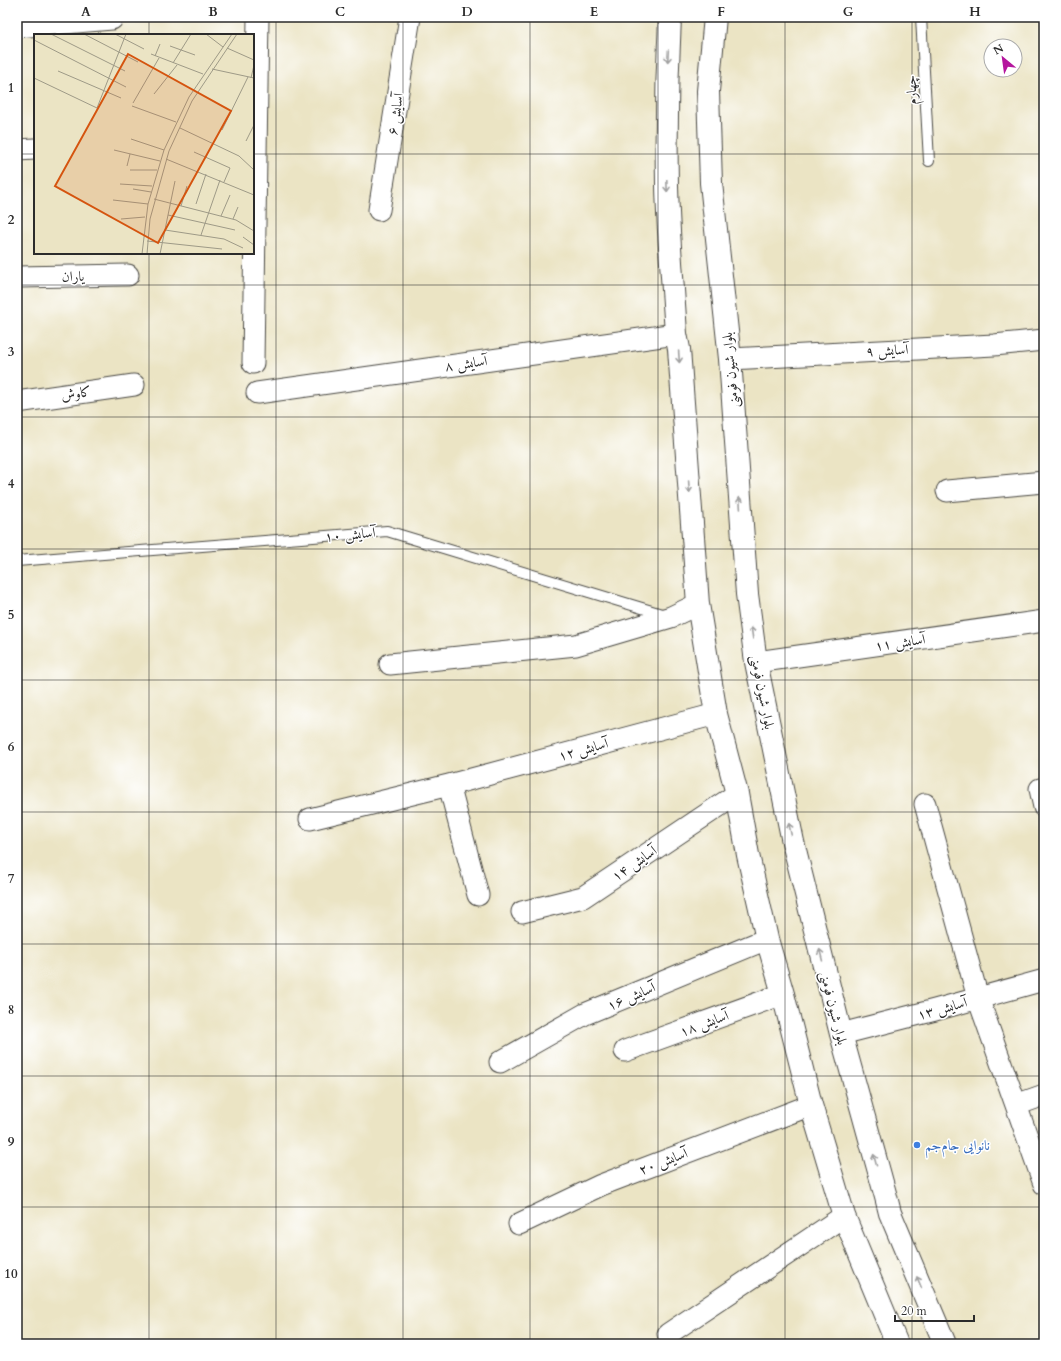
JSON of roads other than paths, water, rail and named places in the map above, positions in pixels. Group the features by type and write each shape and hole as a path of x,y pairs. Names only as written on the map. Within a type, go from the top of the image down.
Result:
{"main road":[{"path":"670,17 666,80 667,185 676,334 698,604 716,714 737,794 748,855 767,939 783,994 810,1105 844,1216 897,1344"},
{"name":"بلوار شیون فومنی","path":"715,17 708,91 711,183 730,358 747,594 756,662 793,842 840,1034 890,1213 945,1344"}],"street":[{"path":"254,363 258,17"},
{"name":"آسایش ۶","path":"379,210 410,17"},
{"path":"17,27 112,19"},
{"path":"17,150 34,149"},
{"name":"یاران","path":"17,277 128,276"},
{"name":"آسایش ۸","path":"257,393 676,334"},
{"name":"آسایش ۹","path":"730,358 994,345 1044,340"},
{"name":"کاوش","path":"17,402 134,385"},
{"path":"948,491 1044,482"},
{"path":"390,664 576,645 670,617 698,604"},
{"name":"آسایش ۱۱","path":"756,662 1044,622"},
{"name":"آسایش ۱۲","path":"310,819 449,785 716,714"},
{"path":"449,785 478,895"},
{"name":"آسایش ۱۴","path":"522,912 583,897 737,794"},
{"path":"925,804 978,998 1044,1184"},
{"name":"آسایش ۱۶","path":"500,1062 585,1014 767,939"},
{"name":"آسایش ۱۳","path":"840,1034 1044,980"},
{"name":"آسایش ۱۸","path":"625,1051 783,994"},
{"path":"1016,1105 1044,1095"},
{"name":"آسایش ۲۰","path":"519,1224 601,1185 810,1105"},
{"path":"668,1334 844,1216"}],"lane":[{"name":"چهارم","path":"921,17 929,161"},
{"name":"آسایش ‍۱۰","path":"17,561 387,531 670,617"}],"place":[{"name":"نانوایی جام‌جم","path":"917,1145"}]}
